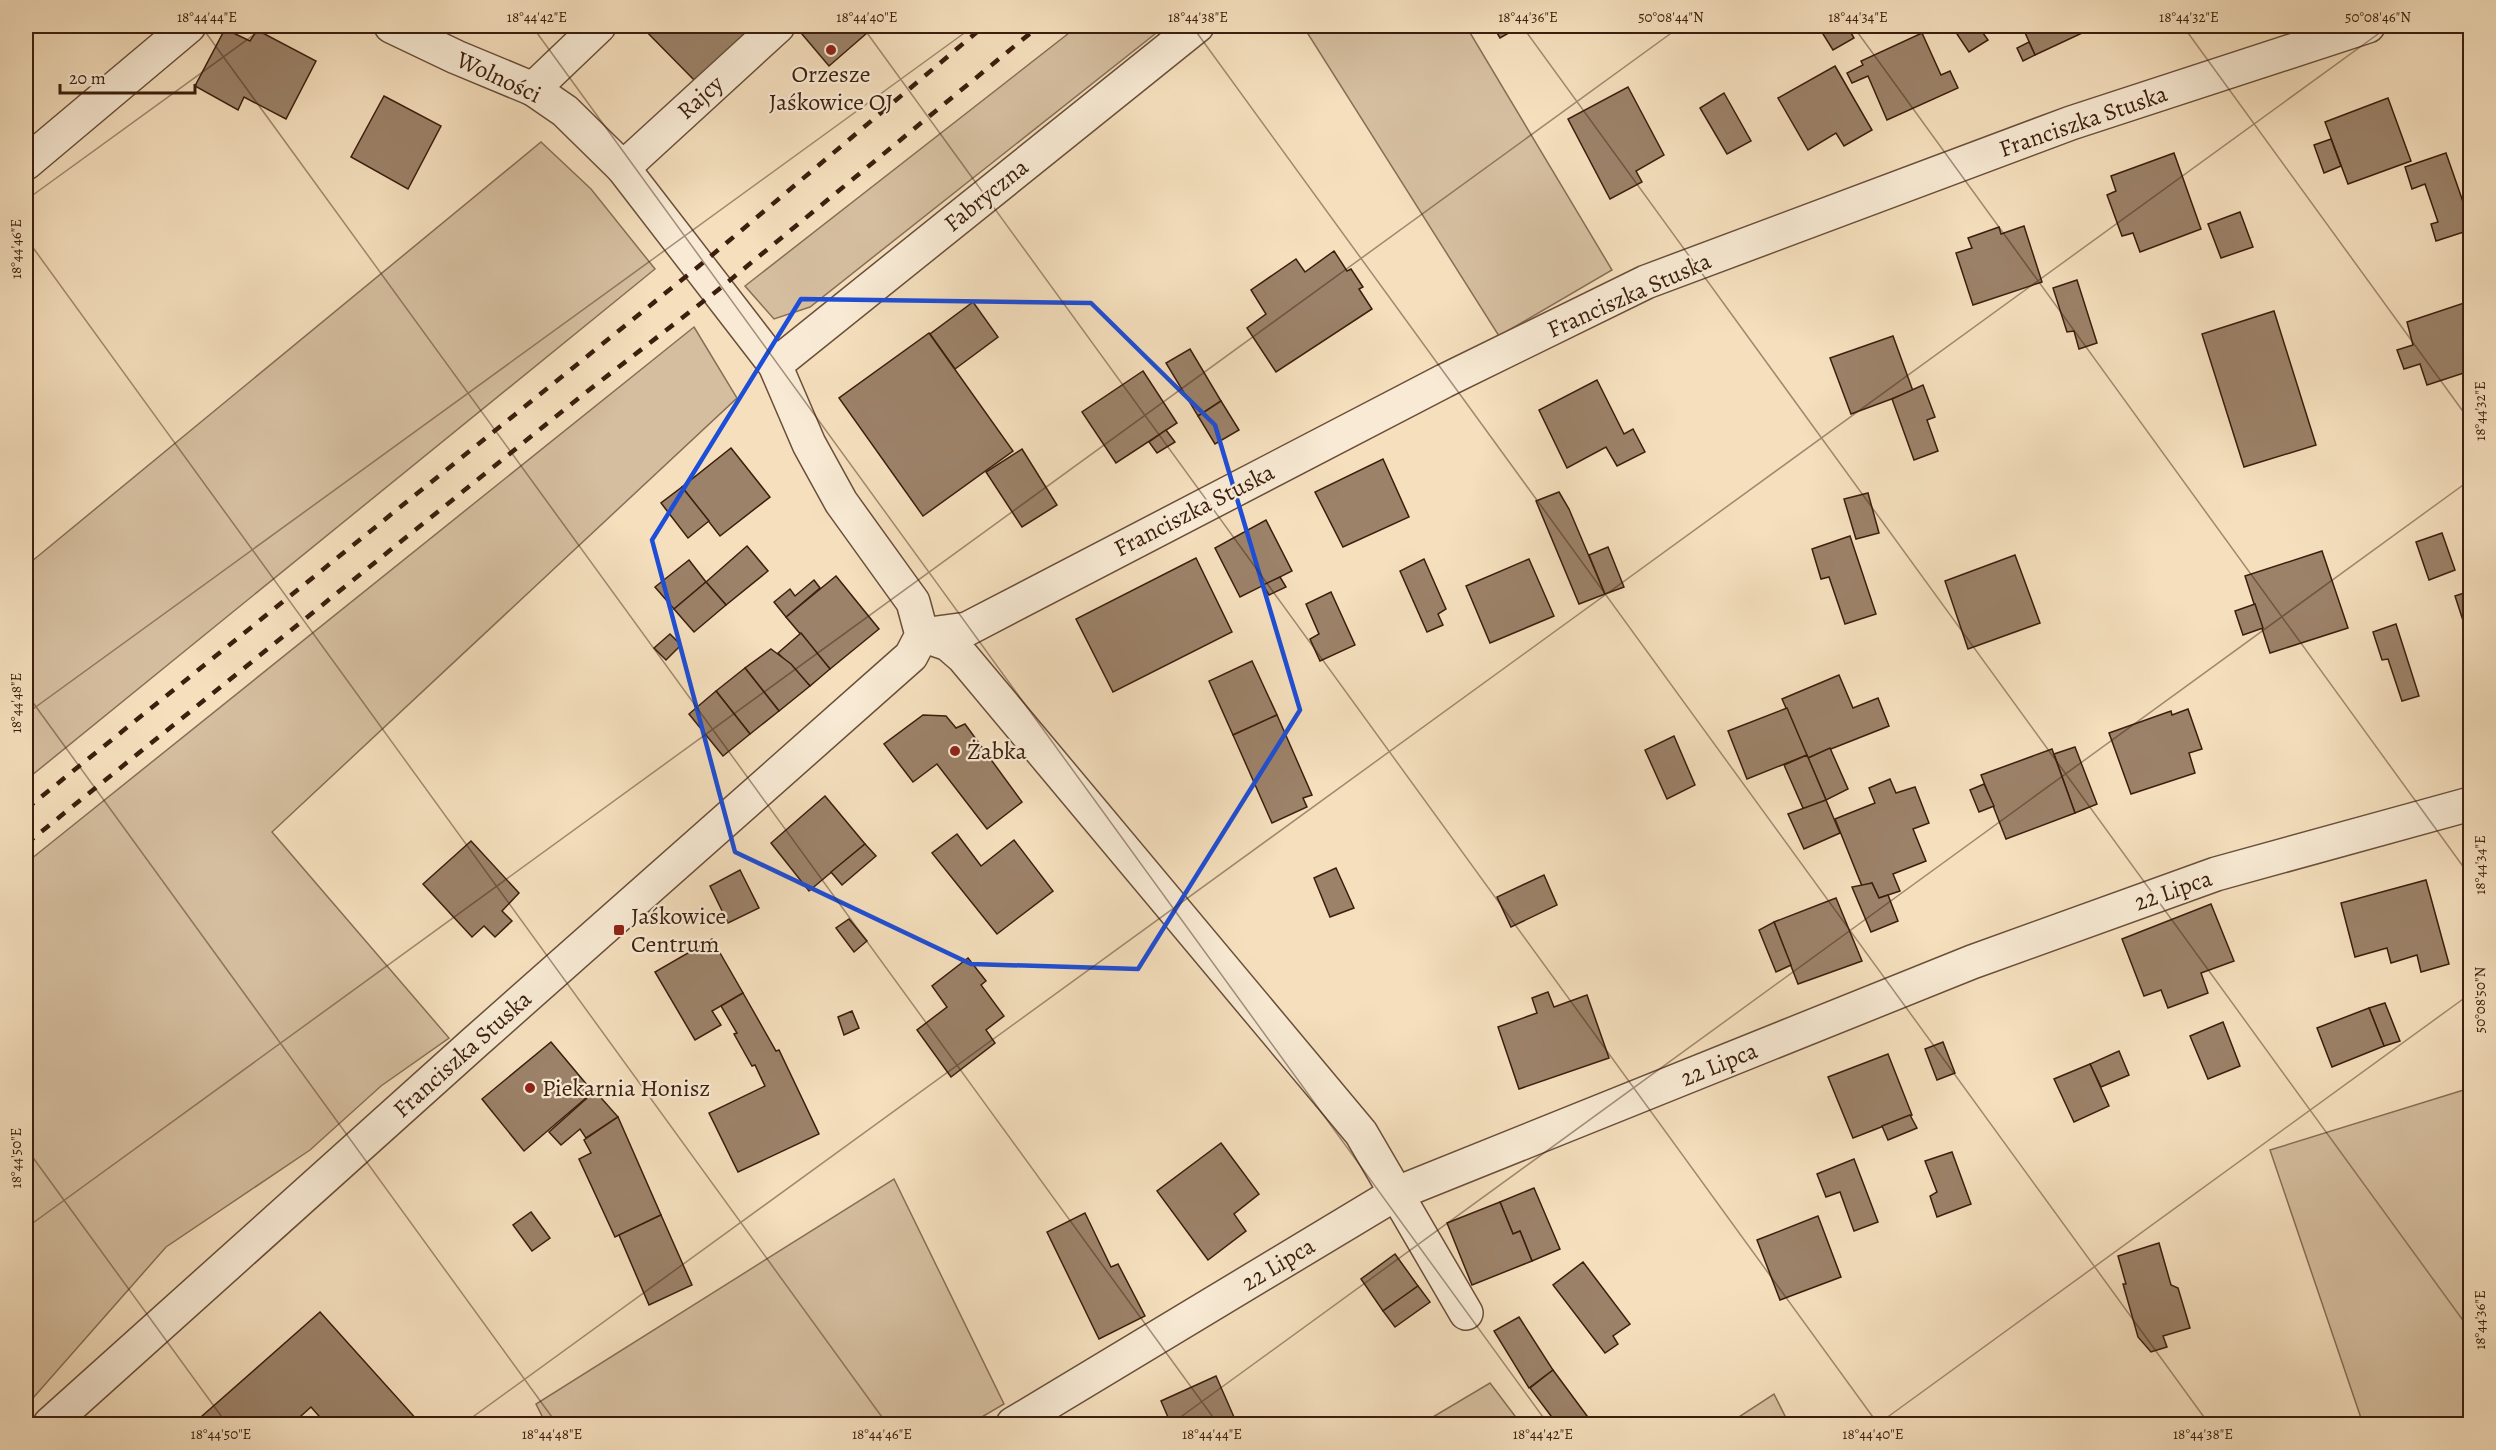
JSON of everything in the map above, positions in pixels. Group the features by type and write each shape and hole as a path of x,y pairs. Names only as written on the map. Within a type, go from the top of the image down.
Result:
{"street":[{"path":"26,163 189,26"},
{"name":"Wolności","path":"391,26 456,57 533,89 565,111 623,168 775,365 819,464 841,502 913,602 922,635"},
{"path":"533,89 599,26"},
{"name":"Rajcy","path":"623,168 778,26"},
{"name":"Fabryczna","path":"775,365 1197,26"},
{"name":"Franciszka Stuska","path":"50,1425 474,1043 911,656 922,635 967,629 1444,381 1646,282 2071,123 2368,26"},
{"path":"922,635 948,644 963,657 1361,1133 1466,1313"},
{"name":"22 Lipca","path":"1013,1425 1395,1194 1994,954 2216,874 2470,804"}],"highlighted area":[{"path":"801,299 1091,303 1215,425 1300,710 1138,969 971,964 735,852 652,540"}],"shaded area":[{"path":"1078,26 1165,26 810,307 774,319 745,286"},
{"path":"1303,26 1466,26 1612,270 1499,336"},
{"path":"541,142 591,189 655,269 26,780 26,566"},
{"path":"694,327 737,398 272,832 449,1038 381,1086 310,1150 166,1247 26,1406 26,863"},
{"path":"2470,1088 2470,1424 2363,1424 2270,1150"},
{"path":"894,1179 1004,1404 970,1424 546,1424 536,1404"},
{"path":"1490,1383 1521,1424 1421,1424"},
{"path":"1774,1394 1789,1424 1728,1424"}],"building":[{"path":"641,26 659,27 753,26 696,82"},
{"name":"Orzesze Jaśkowice OJ","path":"811,26 875,26 829,66 802,34"},
{"path":"1493,26 1521,26 1500,38"},
{"path":"1818,26 1847,26 1854,38 1833,50"},
{"path":"1971,26 1978,26 1988,40 1969,52 1957,34"},
{"path":"2022,26 2095,26 2095,27 2035,55"},
{"path":"225,29 250,41 257,30 316,61 286,119 244,97 238,110 195,86"},
{"path":"1922,33 1941,75 1950,71 1958,88 1887,120 1868,76 1852,83 1847,73 1863,65 1861,61"},
{"path":"2029,42 2035,55 2023,61 2017,48"},
{"path":"1835,66 1872,130 1844,146 1836,133 1808,150 1778,98"},
{"path":"1628,87 1664,155 1636,171 1642,182 1610,199 1568,119"},
{"path":"1724,93 1751,141 1727,154 1700,108"},
{"path":"384,96 441,126 408,189 351,157"},
{"path":"2388,98 2411,161 2348,184 2325,122"},
{"path":"2331,139 2341,166 2324,173 2314,145"},
{"path":"2174,153 2201,229 2140,252 2133,233 2122,236 2107,195 2116,191 2111,176"},
{"path":"2446,153 2470,222 2470,230 2436,241 2431,224 2438,222 2425,184 2412,189 2405,167"},
{"path":"2240,212 2253,247 2221,258 2208,224"},
{"path":"2024,226 2042,282 1973,305 1956,253 1972,248 1968,238 1999,227 2001,234"},
{"path":"1334,251 1347,271 1351,269 1363,287 1359,289 1372,309 1276,372 1247,328 1266,314 1251,290 1296,259 1305,272"},
{"path":"2077,280 2097,343 2079,349 2074,331 2067,332 2053,288"},
{"path":"2470,301 2470,371 2427,385 2420,364 2404,369 2397,350 2413,345 2407,322"},
{"path":"973,302 998,337 955,369 930,334"},
{"path":"2274,311 2316,445 2244,467 2202,334"},
{"path":"929,333 1013,451 923,516 839,398"},
{"path":"1893,336 1913,391 1851,414 1830,358"},
{"path":"1190,349 1221,401 1198,416 1166,363"},
{"path":"1143,371 1177,423 1116,463 1082,412"},
{"path":"1597,380 1624,434 1633,429 1645,452 1617,466 1606,447 1567,468 1539,410"},
{"path":"1923,385 1935,417 1927,420 1938,451 1914,460 1892,399"},
{"path":"1221,401 1239,430 1215,444 1198,416"},
{"path":"1166,430 1175,442 1157,453 1149,442"},
{"path":"731,448 770,497 720,536 682,487"},
{"path":"1022,449 1057,505 1022,527 986,472"},
{"path":"1383,459 1409,517 1343,547 1315,492"},
{"path":"682,487 709,521 688,538 661,503"},
{"path":"1559,492 1569,509 1605,594 1579,604 1536,501"},
{"path":"1868,493 1879,533 1856,539 1844,499"},
{"path":"1266,520 1292,571 1240,597 1215,548"},
{"path":"2442,533 2455,570 2429,580 2416,542"},
{"path":"1850,536 1876,614 1845,624 1829,577 1821,579 1812,549"},
{"path":"747,546 768,571 726,605 706,582"},
{"path":"1608,547 1624,587 1605,594 1589,555"},
{"path":"2322,551 2348,628 2270,653 2245,576"},
{"path":"2015,555 2040,623 1968,649 1945,581"},
{"path":"1196,558 1232,632 1113,692 1076,619"},
{"path":"1424,559 1446,609 1438,614 1443,625 1427,632 1400,571"},
{"path":"1529,559 1554,616 1490,643 1466,586"},
{"path":"689,560 706,582 674,609 655,587"},
{"path":"836,576 879,629 830,669 786,617"},
{"path":"1280,577 1286,587 1269,595 1263,585"},
{"path":"814,580 820,588 786,617 774,602 790,589 795,596"},
{"path":"706,582 726,605 694,632 674,609"},
{"path":"2470,591 2470,642 2455,596"},
{"path":"1331,592 1355,645 1320,661 1310,639 1319,634 1306,604"},
{"path":"2255,604 2263,628 2243,635 2235,611"},
{"path":"2396,624 2419,696 2402,701 2388,659 2382,660 2373,632"},
{"path":"801,633 830,669 810,686 778,653"},
{"path":"670,634 681,645 666,660 654,648"},
{"path":"771,649 791,664 810,686 779,711 745,668"},
{"path":"1252,661 1277,715 1233,735 1209,681"},
{"path":"745,668 779,711 750,734 716,691"},
{"path":"1839,675 1853,708 1878,698 1889,726 1808,758 1782,699"},
{"path":"716,691 750,734 723,756 689,714"},
{"path":"1787,708 1807,755 1747,779 1728,731"},
{"path":"2188,709 2202,749 2189,753 2195,773 2131,794 2109,733 2171,711 2172,715"},
{"path":"923,715 946,716 956,728 965,724 1022,802 987,829 937,764 913,782 884,744"},
{"path":"1277,715 1312,795 1303,798 1307,807 1272,823 1233,735"},
{"path":"1674,736 1695,785 1667,799 1645,750"},
{"path":"2075,747 2097,804 2075,813 2054,754"},
{"path":"1830,748 1848,789 1826,800 1808,758"},
{"path":"2052,749 2075,813 2006,839 1981,775"},
{"path":"1807,755 1826,800 1807,809 1803,808 1784,765"},
{"path":"1890,779 1896,793 1915,787 1929,823 1913,829 1926,861 1893,874 1900,891 1879,898 1872,883 1862,886 1835,819 1875,803 1869,788"},
{"path":"1984,784 1994,806 1979,812 1970,790"},
{"path":"825,796 865,844 809,891 771,843"},
{"path":"1826,800 1840,833 1804,849 1788,814"},
{"path":"957,834 981,866 1014,840 1053,891 997,934 932,853"},
{"path":"471,841 519,893 502,911 512,921 495,937 484,926 472,937 423,884"},
{"path":"865,844 876,856 842,885 831,872"},
{"path":"1336,868 1354,908 1330,917 1314,878"},
{"path":"740,870 759,908 728,923 710,886"},
{"path":"1544,875 1557,905 1511,927 1497,897"},
{"path":"2426,880 2449,964 2421,972 2417,955 2391,963 2387,948 2355,957 2341,903"},
{"path":"1872,883 1879,898 1888,895 1898,921 1871,932 1852,887"},
{"path":"1836,898 1862,961 1798,984 1774,922"},
{"path":"2211,904 2234,961 2201,973 2208,993 2168,1008 2161,990 2144,996 2122,939"},
{"path":"849,919 867,941 854,952 836,928"},
{"path":"1774,922 1791,965 1776,972 1759,930"},
{"path":"712,939 743,993 712,1011 721,1025 695,1040 655,972"},
{"path":"968,958 986,981 981,985 1004,1016 986,1030 995,1043 951,1077 917,1030 947,1007 932,986"},
{"path":"1548,992 1554,1007 1587,995 1609,1058 1519,1089 1498,1027 1537,1013 1532,998"},
{"path":"743,993 776,1051 779,1050 819,1134 738,1172 709,1113 765,1086 755,1065 752,1066 734,1034 737,1033 721,1006"},
{"path":"2385,1003 2400,1041 2384,1046 2369,1008"},
{"path":"2369,1008 2384,1046 2332,1067 2317,1028"},
{"path":"852,1011 859,1028 844,1035 838,1017"},
{"path":"2223,1022 2240,1066 2208,1079 2190,1036"},
{"path":"551,1042 593,1092 524,1151 482,1099"},
{"path":"1943,1042 1955,1073 1937,1080 1925,1049"},
{"path":"2119,1051 2129,1075 2101,1087 2090,1064"},
{"path":"1888,1054 1912,1115 1853,1138 1828,1077"},
{"path":"2090,1064 2109,1106 2074,1122 2054,1079"},
{"path":"595,1091 618,1117 586,1138 580,1129 561,1145 549,1132"},
{"path":"1910,1115 1917,1128 1888,1140 1882,1126"},
{"path":"618,1117 661,1215 615,1237 579,1159 591,1153 584,1140"},
{"path":"1221,1143 1259,1194 1234,1214 1246,1231 1208,1260 1157,1191"},
{"path":"1952,1152 1971,1204 1937,1217 1930,1196 1937,1192 1925,1161"},
{"path":"1854,1159 1878,1222 1854,1231 1840,1192 1826,1197 1817,1174"},
{"path":"1534,1188 1560,1249 1532,1261 1520,1231 1513,1234 1500,1202"},
{"path":"1500,1202 1513,1234 1520,1231 1532,1261 1472,1285 1447,1223"},
{"path":"531,1212 550,1238 532,1251 513,1225"},
{"path":"1085,1213 1111,1267 1118,1264 1145,1316 1099,1339 1047,1232"},
{"path":"661,1215 692,1285 649,1305 619,1235"},
{"path":"1818,1216 1841,1277 1780,1300 1757,1240"},
{"path":"2159,1243 2171,1285 2178,1288 2190,1328 2163,1336 2167,1347 2151,1352 2138,1337 2123,1284 2126,1284 2118,1256"},
{"path":"1395,1254 1418,1286 1383,1311 1361,1279"},
{"path":"1583,1262 1630,1324 1613,1336 1618,1344 1605,1353 1553,1285"},
{"path":"1418,1286 1430,1302 1395,1327 1383,1311"},
{"path":"320,1312 419,1422 416,1424 326,1424 311,1407 292,1424 193,1424"},
{"path":"1519,1317 1553,1370 1529,1388 1494,1331"},
{"path":"1553,1370 1593,1424 1557,1424 1530,1388"},
{"path":"1216,1376 1237,1424 1171,1424 1161,1401"}],"railway":[{"path":"26,809 699,266 984,26"},
{"path":"26,844 580,397 718,290 1039,26"}],"place":[{"name":"Orzesze Jaśkowice OJ","path":"831,50"},
{"name":"Żabka","path":"955,751"},
{"name":"Jaśkowice Centrum","path":"619,930"},
{"name":"Piekarnia Honisz","path":"530,1088"}]}
